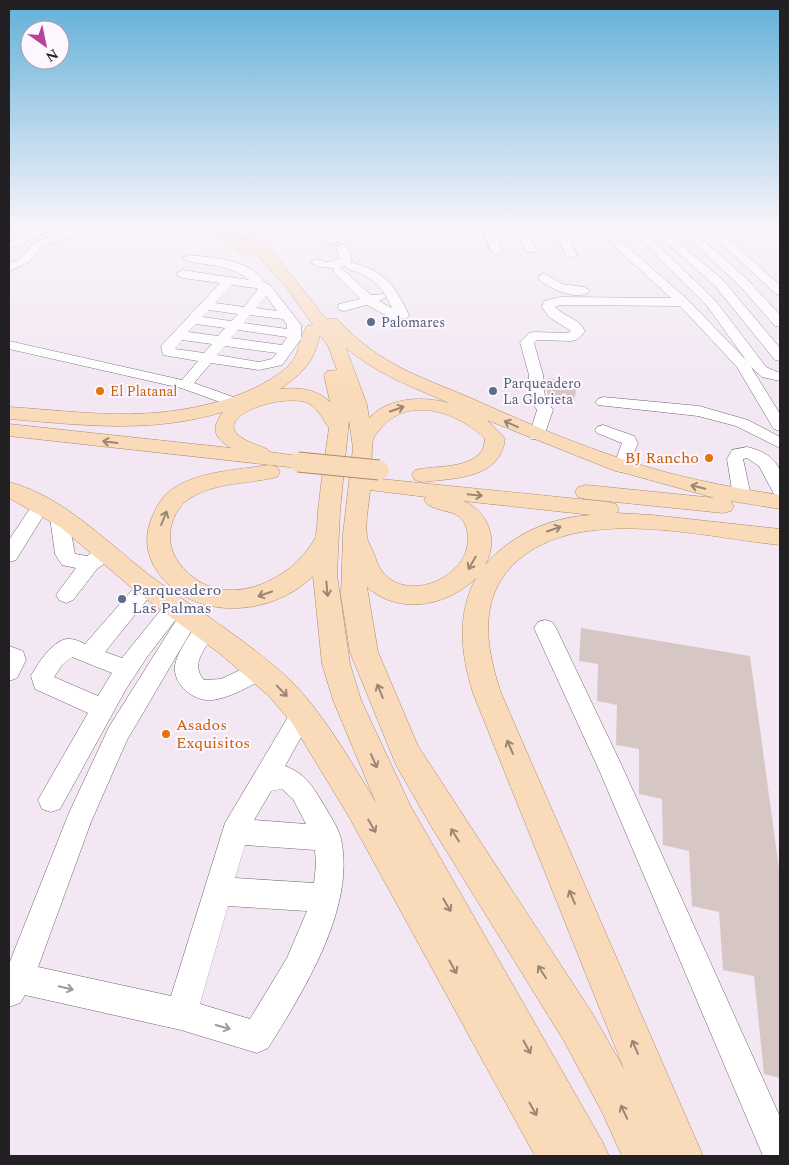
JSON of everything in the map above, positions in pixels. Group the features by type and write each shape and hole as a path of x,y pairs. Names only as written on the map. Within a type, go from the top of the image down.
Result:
{"main road":[{"path":"266,280 269,289 337,346 357,405 350,434"},
{"path":"9,413 94,420 133,421 178,416 234,402 271,388 295,370 310,348 304,332 300,308 276,280"},
{"path":"269,289 343,336 375,362 537,436 621,467 680,483 780,502"},
{"path":"304,332 328,357 350,434"},
{"path":"271,466 226,434 224,428 226,420 232,414 250,402 264,397 290,394 306,395 316,399 362,448 341,537 325,574 336,664 347,700 398,816 587,1156"},
{"path":"350,434 386,413 411,405 426,405 460,413 479,423 495,438 496,448 488,460 473,467 423,475 377,477"},
{"path":"9,430 271,466"},
{"path":"9,445 296,468 780,526"},
{"path":"271,466 202,484 186,491 172,501 164,514 158,532 158,549 177,579 196,592 215,599 235,600 257,597 274,591 301,574 341,537"},
{"path":"423,475 679,502 780,510"},
{"path":"341,537 366,564 373,578 382,586 394,592 420,596 434,593 462,576 471,567 479,550 480,537 476,522 468,513 449,503 390,491 377,477"},
{"path":"9,489 50,511 98,559 147,586 191,617 259,670 279,688 302,714 354,796 414,898 559,1156"},
{"path":"681,1156 487,693 478,662 474,628 476,613 484,583 496,566 528,540 566,525 598,522 669,524 780,537"},
{"path":"341,537 364,652 407,755 578,1027 617,1097 644,1156"}],"street":[{"path":"225,280 269,289"},
{"path":"259,280 269,289 294,325 304,332"},
{"path":"354,280 369,300 400,316 402,315 392,293 382,280"},
{"path":"547,280 552,285 565,290 672,297"},
{"path":"655,280 743,365 780,426"},
{"path":"687,280 726,321 761,370 767,374 780,377"},
{"path":"716,280 780,357"},
{"path":"229,281 168,346 168,352 260,366 268,365 277,362 304,332"},
{"path":"691,284 770,281 780,292"},
{"path":"743,282 780,323"},
{"path":"218,292 269,289"},
{"path":"185,385 246,312 269,289"},
{"path":"344,307 392,293"},
{"path":"537,436 545,410 537,398 536,375 527,342 530,338 539,335 566,338 575,336 578,332 577,328 551,312 548,307 549,304 560,301 672,297"},
{"path":"206,306 288,316"},
{"path":"193,320 234,326 304,332"},
{"path":"178,335 286,350"},
{"path":"9,345 185,385 234,402"},
{"path":"603,402 699,411 742,423 780,443"},
{"path":"603,430 628,439 630,443 621,467"},
{"path":"742,496 735,459 738,454 743,452 753,453 766,462 780,490"},
{"path":"9,555 50,511"},
{"path":"66,595 98,559"},
{"path":"90,655 147,586"},
{"path":"51,800 103,709 139,651 191,617"},
{"path":"191,617 186,662 187,675 192,684 199,690 214,690 228,687 259,670"},
{"path":"191,617 141,692 109,750 78,822 30,951 13,985 180,1014 258,1036 284,995 304,956 325,898 330,865 327,838 307,800 295,784 285,778 263,781"},
{"path":"545,628 612,772 780,1156"},
{"path":"103,709 54,689 43,682 42,676 54,658 69,647 127,669"},
{"path":"9,655 15,657 16,660 9,672"},
{"path":"180,1014 238,823 302,714"},
{"path":"235,832 327,838"},
{"path":"218,891 325,898"}],"building":[{"path":"548,378 578,383 573,404 549,400 546,386"},
{"path":"581,628 750,656 780,876 780,1078 764,1074 754,976 723,970 719,912 692,906 689,851 663,845 662,799 639,794 639,749 616,745 617,705 597,701 598,664 579,661"}],"place":[{"name":"Palomares","path":"371,322"},
{"name":"El Platanal","path":"100,391"},
{"name":"Parqueadero La Glorieta","path":"493,391"},
{"name":"BJ Rancho","path":"709,458"},
{"name":"Parqueadero Las Palmas","path":"122,599"},
{"name":"Asados Exquisitos","path":"166,734"}]}
